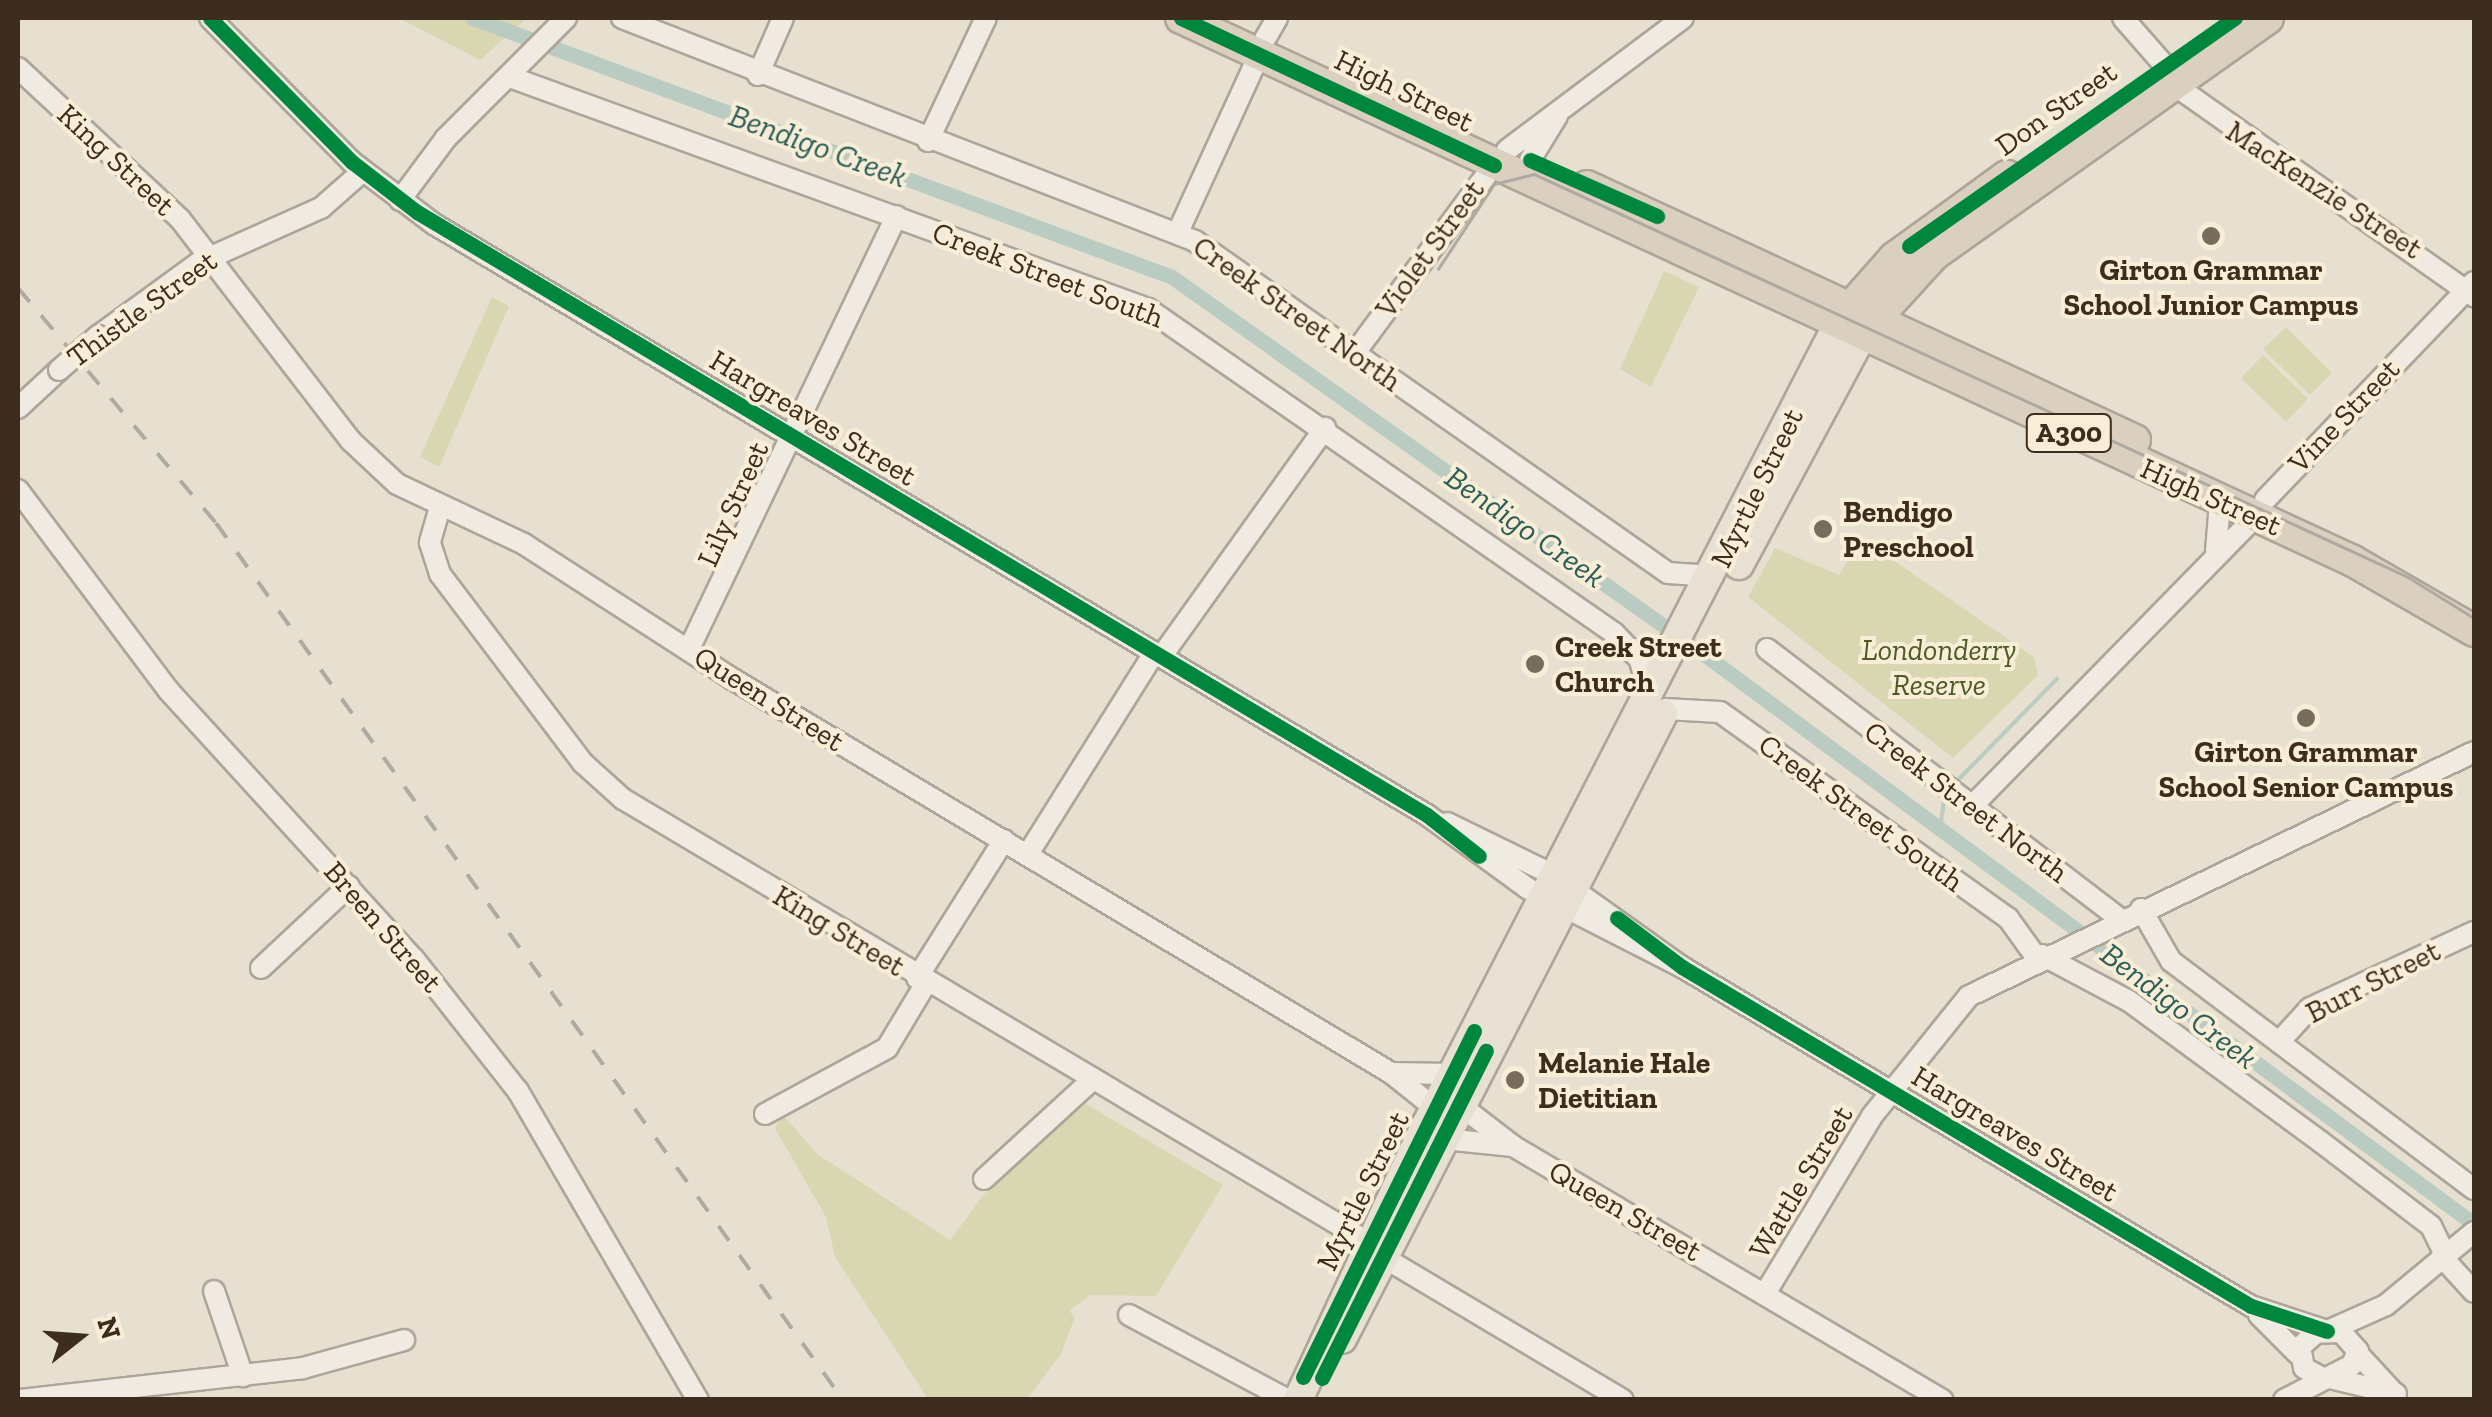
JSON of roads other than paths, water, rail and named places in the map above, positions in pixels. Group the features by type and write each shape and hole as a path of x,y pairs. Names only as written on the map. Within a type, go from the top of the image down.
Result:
{"highway":[{"name":"High Street","path":"1181,18 1267,36"},
{"name":"High Street","path":"1218,18 1267,36 1513,164 2439,593 2474,605"},
{"name":"Don Street","path":"2174,76 2235,18"},
{"name":"Don Street","path":"1856,321 1935,254 2128,104 2268,18"},
{"name":"High Street","path":"1856,321 2220,502 2260,509"},
{"name":"High Street","path":"2439,593 2474,631"}],"main road":[{"name":"Myrtle Street","path":"1701,620 1714,576 1856,321"},
{"name":"Myrtle Street","path":"1300,1400 1558,892 1856,321"}],"street":[{"name":"Hargreaves Street","path":"210,18 363,172 400,200 2251,1306 2328,1331"},
{"name":"Creek Street North","path":"622,18 928,141 1178,232 1668,573 1714,576"},
{"path":"758,75 783,18"},
{"path":"928,141 986,18"},
{"name":"Violet Street","path":"1354,354 1558,114 1682,18"},
{"name":"MacKenzie Street","path":"2123,18 2174,76 2255,149 2472,289"},
{"path":"400,200 563,22"},
{"path":"1178,232 1267,36"},
{"name":"King Street","path":"18,68 211,256"},
{"name":"Creek Street South","path":"504,84 546,90 1148,309 1614,633 1640,660 1657,705 1720,712 2008,918 2046,953 2129,1001 2321,1142 2456,1247 2474,1292"},
{"name":"Thistle Street","path":"21,400 98,336 211,256 321,208 363,172"},
{"name":"Lily Street","path":"689,649 896,216"},
{"name":"Queen Street","path":"211,256 351,441 397,484 524,544 1004,840 1943,1400"},
{"name":"Vine Street","path":"1972,806 2472,289"},
{"path":"1028,854 1157,655 1324,428"},
{"name":"Breen Street","path":"18,490 168,690 349,886 542,1126 698,1400"},
{"path":"2216,552 2220,502"},
{"name":"King Street","path":"440,507 430,543 440,574 601,781 1090,1082 1622,1400"},
{"name":"Creek Street North","path":"1767,649 1972,806 2111,922"},
{"name":"Wattle Street","path":"1766,1292 1891,1092 1960,1004 2046,953 2474,752"},
{"path":"765,1114 887,1048 1004,840"},
{"path":"261,968 349,886"},
{"path":"2141,909 2166,957 2474,1189"},
{"name":"Burr Street","path":"2279,1042 2310,1008 2474,932"},
{"name":"Queen Street","path":"1391,1073 1513,1146"},
{"path":"984,1179 1090,1082"},
{"path":"2282,1400 2307,1337 2386,1305 2456,1247"},
{"path":"214,1292 243,1376"},
{"path":"2282,1400 2359,1354 2386,1305"},
{"name":"Hargreaves Street","path":"2251,1306 2298,1356 2326,1377"},
{"path":"1129,1316 1288,1400"},
{"path":"2328,1331 2359,1354 2400,1397"},
{"path":"19,1400 243,1376 404,1340"},
{"path":"2326,1377 2400,1397"}],"waterway":[{"name":"Bendigo Creek","path":"473,18 1172,277 1716,663 2474,1224"},
{"path":"1955,783 2057,679"},
{"path":"1940,829 1945,793"}],"tram line":[{"path":"1438,269 1494,184 1534,174 2408,577 2474,618"}],"railway":[{"path":"18,288 216,523 843,1400"}],"place":[{"name":"Girton Grammar School Junior Campus","path":"2211,236"},
{"name":"Bendigo Preschool","path":"1823,529"},
{"name":"Creek Street Church","path":"1535,664"},
{"name":"Girton Grammar School Senior Campus","path":"2306,718"},
{"name":"Melanie Hale Dietitian","path":"1515,1080"}],"park label":[{"name":"Londonderry Reserve","path":"1939,667"}]}
